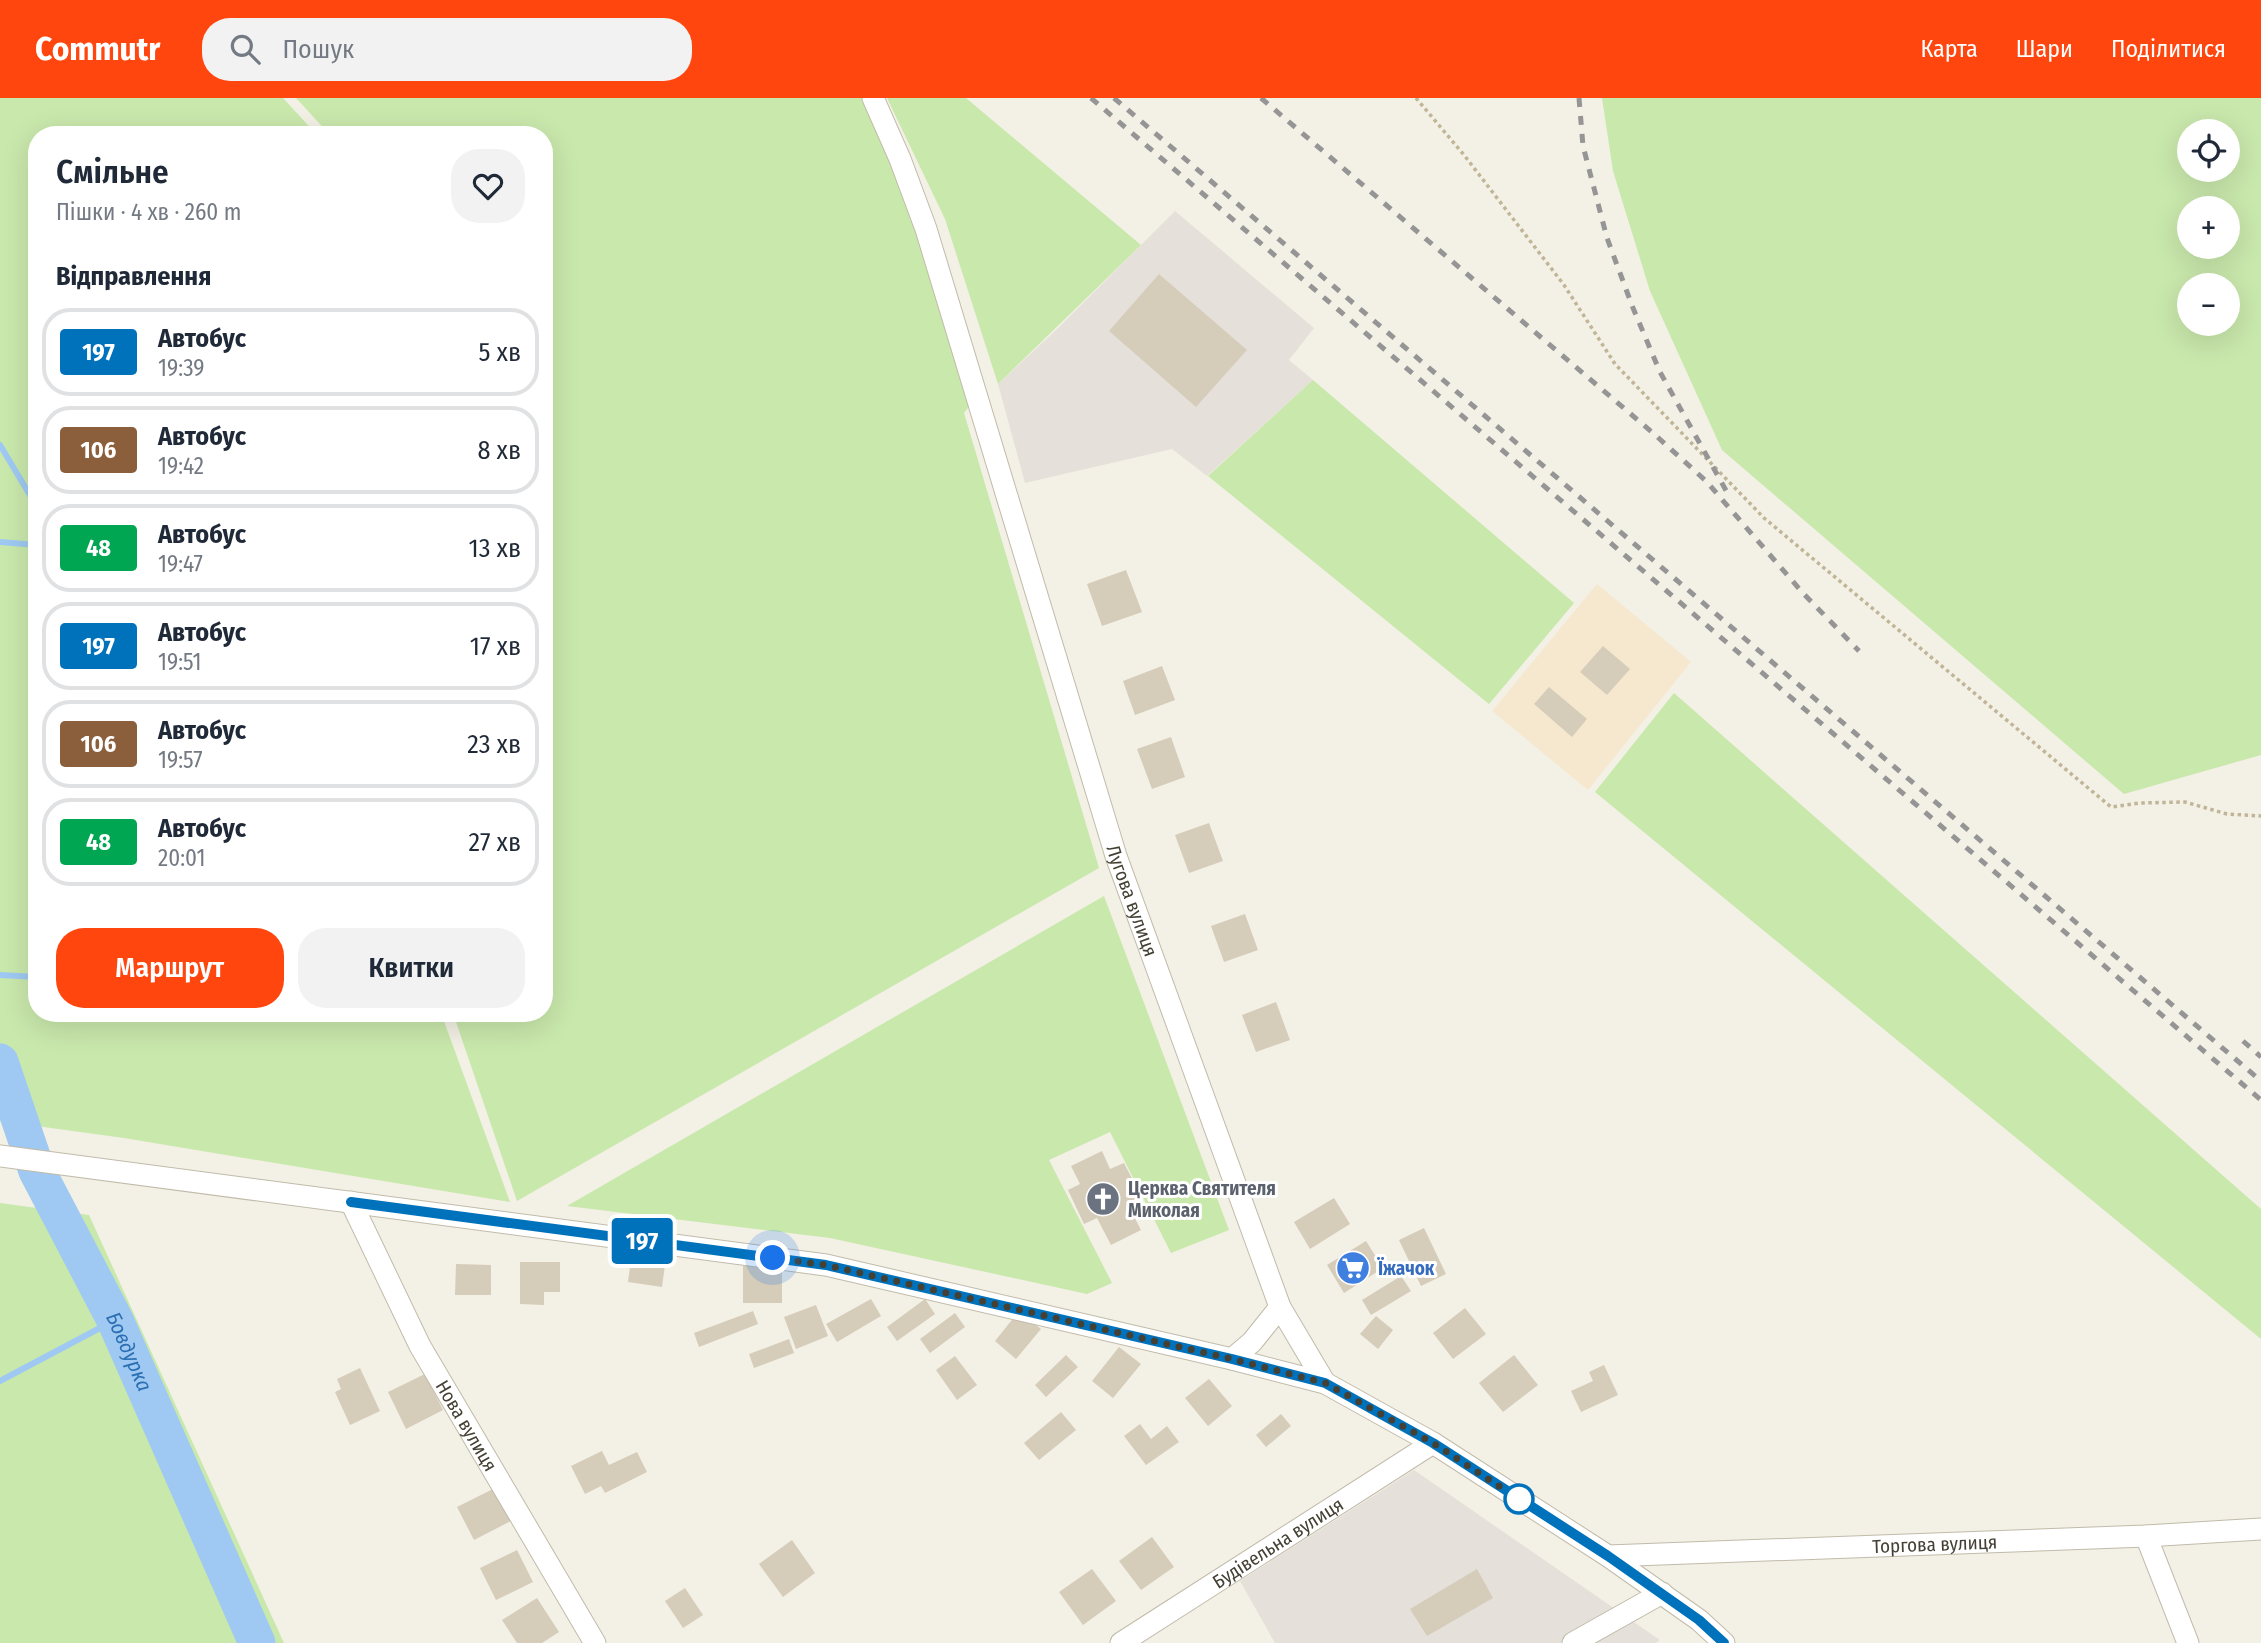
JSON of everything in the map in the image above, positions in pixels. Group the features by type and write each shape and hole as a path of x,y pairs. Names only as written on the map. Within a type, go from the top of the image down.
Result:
{"street":[{"name":"Лугова вулиця","path":"873,98 900,159 926,229 1116,856 1280,1307 1325,1383"},
{"path":"11,1157 826,1265 1325,1383 1433,1443 1608,1556 1699,1620 1724,1643"},
{"name":"Нова вулиця","path":"351,1202 420,1346 595,1643"},
{"path":"1232,1359 1252,1342 1280,1307"},
{"name":"Будівельна вулиця","path":"1121,1643 1433,1443"},
{"name":"Торгова вулиця","path":"1608,1556 2261,1530"},
{"path":"2146,1536 2188,1643"},
{"path":"1573,1643 1662,1593"}],"path":[{"path":"1416,98 1564,285 1615,364 1764,518 2111,807 2185,802 2227,814 2261,816"}],"shaded area":[{"path":"1175,211 1314,328 1289,360 1313,380 1207,476 1172,449 1025,483 998,384"},
{"path":"1597,584 1691,662 1588,790 1492,711"},
{"path":"1414,1470 1660,1640 1656,1643 1275,1643 1240,1581"}],"green space":[{"path":"0,98 283,98 309,126 28,126 28,1022 444,1022 510,1202 124,1138 0,1121"},
{"path":"296,98 865,98 906,194 972,403 964,413 1099,868 517,1201 456,1022 553,1022 553,126 322,126"},
{"path":"887,98 966,98 1141,245 998,384 945,219"},
{"path":"1602,98 2261,98 2261,755 2124,794 1722,450 1650,291 1613,171"},
{"path":"1313,380 1574,603 1489,704 1208,476"},
{"path":"1674,693 2261,1209 2261,1339 1595,792"},
{"path":"1104,896 1229,1230 1171,1253 1110,1132 1049,1160 1112,1283 1087,1294 830,1238 567,1206"},
{"path":"0,1203 89,1215 284,1643 0,1643"}],"building":[{"path":"1159,274 1247,350 1196,407 1109,331"},
{"path":"1126,570 1142,612 1102,626 1087,584"},
{"path":"1603,646 1630,669 1607,695 1580,672"},
{"path":"1162,666 1175,700 1135,715 1123,681"},
{"path":"1549,687 1587,719 1572,737 1534,704"},
{"path":"1171,737 1185,777 1152,789 1137,749"},
{"path":"1209,823 1223,861 1189,873 1175,835"},
{"path":"1245,914 1258,950 1224,962 1211,926"},
{"path":"1276,1002 1290,1040 1256,1052 1242,1015"},
{"name":"Церква Святителя Миколая","path":"1102,1151 1110,1169 1124,1163 1141,1196 1127,1203 1141,1230 1111,1245 1097,1218 1084,1224 1068,1190 1080,1184 1071,1166"},
{"path":"1334,1198 1350,1224 1310,1249 1294,1222"},
{"path":"1424,1228 1446,1274 1421,1286 1399,1240"},
{"path":"1366,1241 1383,1268 1344,1293 1327,1265"},
{"path":"632,1252 666,1257 662,1287 628,1282"},
{"path":"520,1262 560,1262 560,1292 544,1292 544,1305 520,1304"},
{"path":"456,1264 491,1265 491,1295 455,1295"},
{"path":"743,1266 782,1266 782,1303 743,1303"},
{"path":"1401,1276 1411,1291 1371,1315 1362,1300"},
{"path":"871,1299 881,1316 837,1342 826,1324"},
{"path":"925,1299 935,1314 897,1341 887,1327"},
{"path":"816,1305 828,1336 796,1349 784,1317"},
{"path":"1465,1308 1486,1334 1453,1359 1433,1333"},
{"path":"753,1311 758,1324 699,1347 694,1333"},
{"path":"1019,1311 1041,1329 1016,1359 995,1341"},
{"path":"955,1313 965,1327 930,1353 920,1339"},
{"path":"1376,1316 1393,1330 1378,1349 1360,1334"},
{"path":"789,1339 794,1353 754,1368 749,1354"},
{"path":"1119,1347 1141,1364 1113,1398 1092,1381"},
{"path":"1066,1355 1078,1367 1046,1397 1035,1385"},
{"path":"1514,1355 1538,1385 1503,1412 1479,1383"},
{"path":"955,1356 977,1385 957,1400 936,1370"},
{"path":"1604,1365 1618,1395 1581,1412 1571,1391 1593,1381 1589,1372"},
{"path":"360,1368 380,1411 350,1425 335,1392 341,1389 337,1379"},
{"path":"425,1374 443,1410 406,1429 388,1392"},
{"path":"1209,1379 1232,1406 1208,1426 1185,1398"},
{"path":"1061,1412 1076,1430 1039,1460 1024,1443"},
{"path":"1281,1414 1291,1426 1266,1447 1256,1435"},
{"path":"1140,1424 1151,1439 1167,1426 1179,1442 1146,1465 1124,1436"},
{"path":"602,1451 609,1465 637,1452 647,1472 605,1493 601,1486 585,1494 571,1466"},
{"path":"495,1488 511,1521 474,1540 457,1507"},
{"path":"1152,1537 1174,1567 1141,1590 1119,1561"},
{"path":"792,1540 815,1573 783,1597 759,1564"},
{"path":"517,1550 533,1582 496,1600 480,1568"},
{"path":"1092,1569 1116,1601 1083,1625 1059,1592"},
{"path":"1477,1569 1493,1598 1427,1636 1410,1609"},
{"path":"685,1588 703,1615 683,1628 665,1601"},
{"path":"537,1598 559,1632 542,1643 517,1643 502,1620"}],"waterway":[{"path":"0,445 28,492"},
{"path":"0,542 28,544"},
{"path":"0,975 28,977"},
{"name":"Бовдурка","path":"0,1062 37,1171 115,1320 257,1643"},
{"path":"0,1102 14,1104"},
{"path":"0,1381 115,1320"}],"railway":[{"path":"1091,98 2261,1100"},
{"path":"1114,98 2261,1081"},
{"path":"1261,98 1706,481 1802,592 1859,651"},
{"path":"1579,98 1583,146 1607,238 1633,308 1660,372 1728,494"},
{"path":"2243,1041 2261,1057"}],"bus line":[{"name":"197","path":"351,1202 826,1265 1325,1383 1433,1443 1608,1556 1699,1620 1724,1643"}],"place":[{"name":"Церква Святителя Миколая","path":"1103,1199"},
{"name":"Їжачок","path":"1353,1268"}],"route":[{"path":"773,1258 826,1265 1325,1383 1433,1443 1519,1499"}]}
